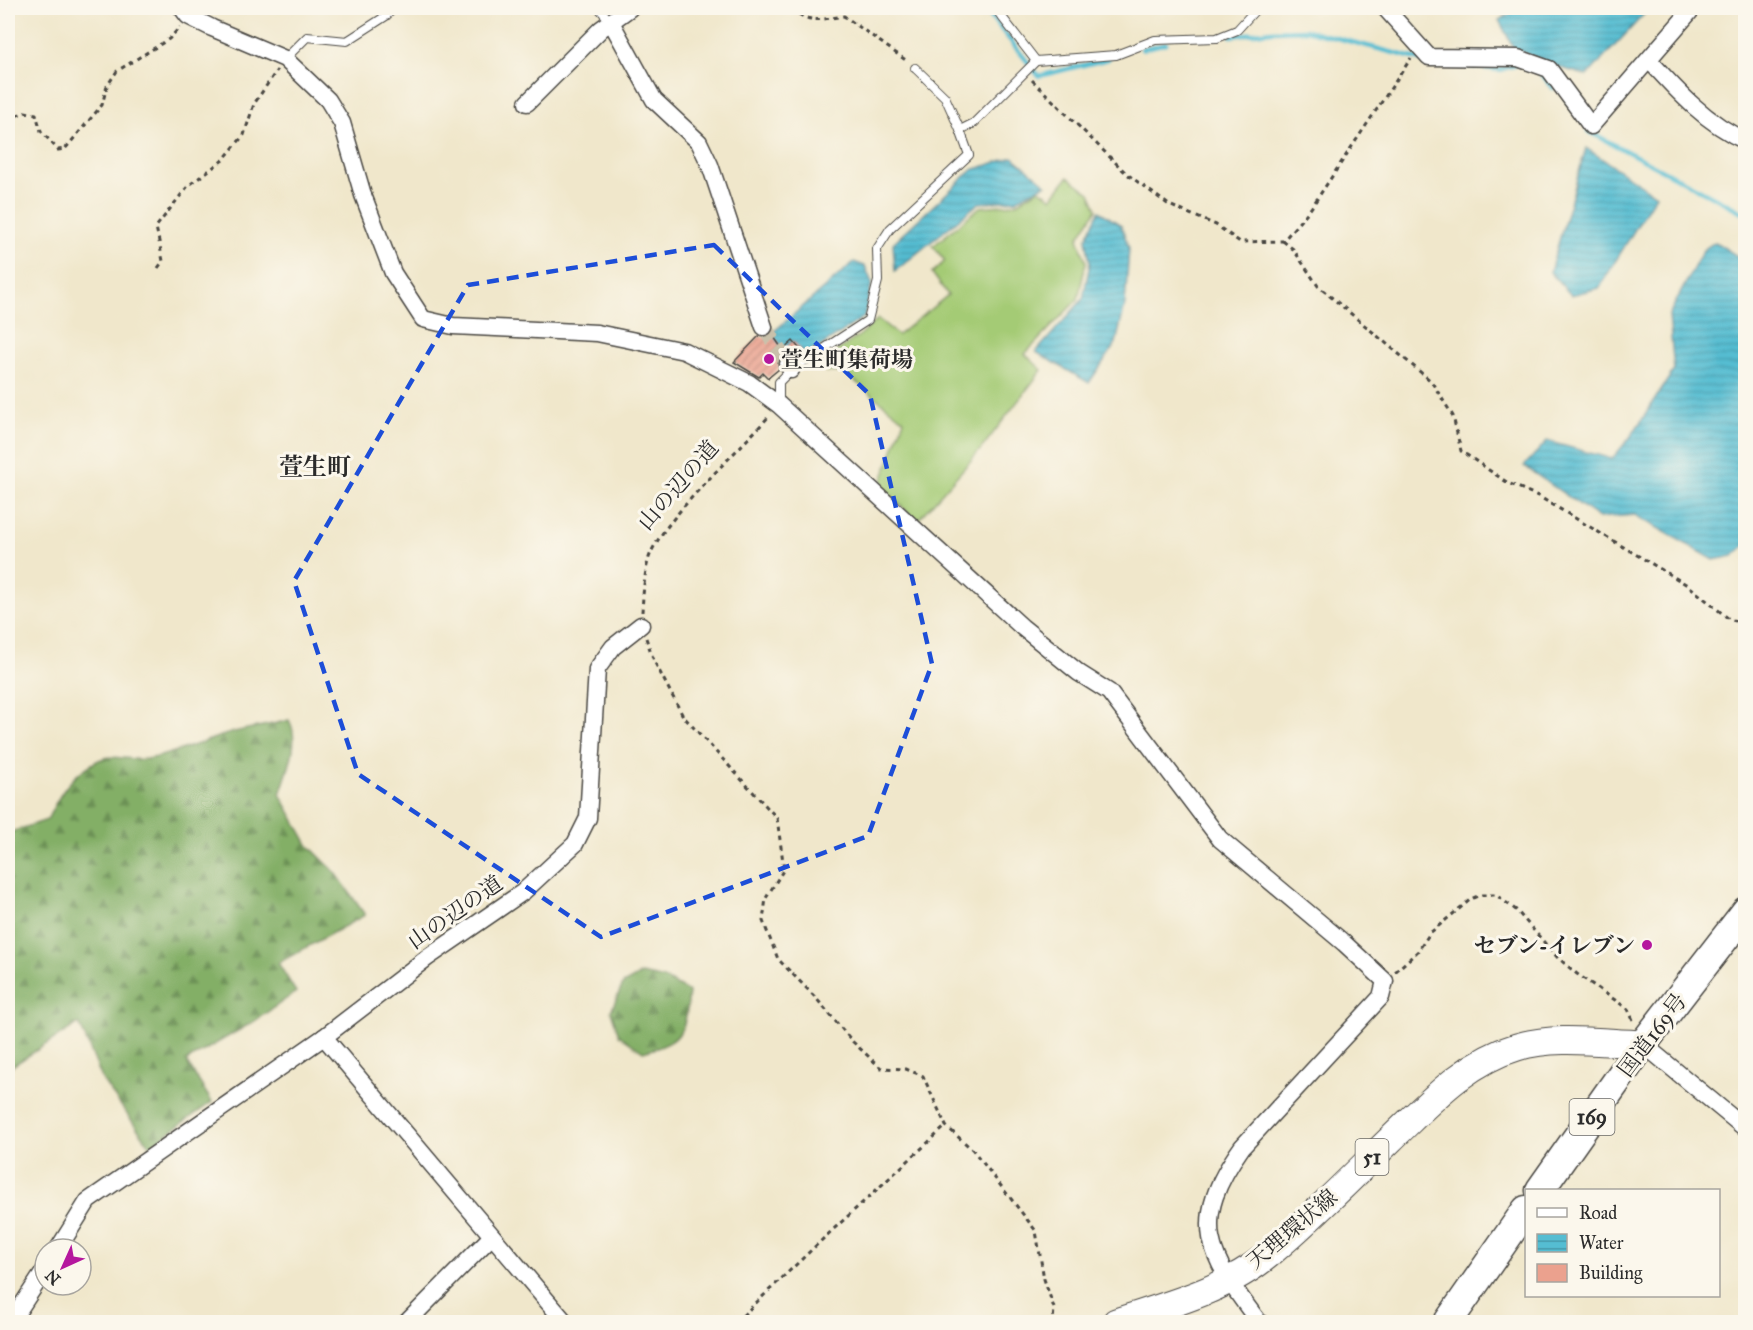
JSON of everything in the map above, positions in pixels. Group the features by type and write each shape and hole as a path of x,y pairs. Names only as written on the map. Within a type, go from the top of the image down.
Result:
{"highway":[{"name":"国道169号","path":"1541,1189 1643,1044 1746,911"},
{"path":"1448,1323 1525,1213"}],"main road":[{"name":"天理環状線","path":"1116,1323 1227,1281 1266,1256 1463,1073 1516,1047 1553,1041 1643,1044"}],"street":[{"path":"527,103 601,29 630,8"},
{"path":"1385,8 1429,57 1518,58 1549,69 1591,126 1693,8"},
{"path":"186,10 285,59 328,100 342,123 363,195 393,273 423,319 453,326 597,333 684,351 749,383 779,405 1022,627 1079,673 1109,692 1220,839 1344,943 1384,981 1381,996 1242,1147 1224,1172 1214,1197 1211,1246 1227,1281 1259,1323"},
{"path":"611,22 654,100 699,142 710,165 764,327"},
{"path":"1648,60 1672,86 1724,131 1746,141"},
{"name":"山の辺の道","path":"66,1237 88,1201 324,1036 427,958 524,892 575,844 588,818 597,669 613,647 641,625"},
{"path":"324,1036 565,1323"},
{"path":"1643,1044 1746,1129"},
{"path":"407,1323 492,1236"},
{"path":"11,1323 33,1289"}],"lane":[{"path":"285,59 307,37 347,40 386,16 394,8"},
{"path":"599,8 611,22"},
{"path":"995,8 1036,61"},
{"path":"960,130 974,123 1036,61 1116,55 1155,40 1217,38 1237,30 1257,8"},
{"path":"779,405 779,382 789,367 868,320 878,281 877,249 896,222 969,155 945,97 915,68"}],"path":[{"path":"792,8 801,18 812,21 844,16 915,68"},
{"path":"8,119 25,112 36,114 41,131 58,150 65,149 102,105 107,86 117,71 170,39 186,10"},
{"path":"1283,241 1311,208 1420,46"},
{"path":"158,268 164,261 156,227 188,186 223,160 244,135 254,104 285,59"},
{"path":"1024,73 1127,174 1168,205 1216,225 1240,242 1283,241 1293,249 1318,286 1431,381 1453,416 1461,451 1508,483 1538,496 1689,586 1729,619 1746,624"},
{"name":"山の辺の道","path":"641,625 648,559 656,542 716,471 779,405"},
{"path":"641,625 654,661 683,716 777,818 784,868 766,898 763,921 778,959 815,997 853,1042 880,1068 906,1069 923,1076 946,1126 973,1149 1036,1231 1044,1279 1054,1308 1053,1323"},
{"path":"1384,981 1418,951 1430,933 1471,899 1480,895 1496,895 1516,910 1557,957 1576,974 1628,1009 1643,1044"},
{"path":"736,1323 946,1126"}],"highlighted area":[{"path":"714,245 870,395 932,664 868,836 601,937 358,774 294,581 468,285"}],"green space":[{"path":"1068,177 1090,193 1097,209 1078,238 1086,262 1078,299 1025,354 1042,370 981,449 917,521 880,486 904,420 843,372 827,372 820,363 860,335 878,319 898,335 948,295 932,273 945,261 933,246 980,207 1015,204 1039,189 1052,198"},
{"path":"289,720 294,737 293,747 280,794 309,846 336,873 365,915 278,963 296,992 253,1022 186,1061 212,1102 150,1146 103,1081 79,1023 9,1068 8,833 47,820 61,793 73,779 103,758 147,759 238,731"},
{"path":"641,974 665,979 689,992 686,1016 680,1033 667,1044 643,1052 619,1035 611,1011 623,984"}],"water":[{"path":"1520,8 1646,8 1646,12 1587,76 1514,49 1499,20"},
{"path":"1586,148 1656,195 1599,288 1571,295 1550,272"},
{"path":"1013,157 1046,184 1016,200 979,203 895,271 893,243 972,170"},
{"path":"1099,211 1121,225 1129,248 1125,305 1116,343 1089,383 1036,352 1083,299 1090,263 1086,239"},
{"path":"1715,242 1745,261 1746,545 1733,556 1714,560 1635,515 1599,518 1524,466 1547,441 1612,459 1632,435 1674,370 1669,315 1703,250"},
{"path":"854,262 865,266 872,283 864,317 806,356 793,341 783,350 771,334"}],"building":[{"name":"萱生町集荷場","path":"772,334 783,350 793,341 804,354 797,359 789,354 783,355 778,363 779,369 768,378 763,373 759,377 734,362 759,336 767,337"}],"waterway":[{"path":"984,8 1039,76 1108,59"},
{"path":"1231,36 1306,30 1425,61"},
{"path":"1142,49 1166,43"},
{"path":"1460,65 1499,70 1516,65"},
{"path":"1539,71 1553,88"},
{"path":"1588,131 1746,214"}],"tunnel":[{"path":"764,327 788,364"}],"place":[{"name":"萱生町集荷場","path":"769,359"},
{"name":"セブン-イレブン","path":"1647,945"}],"district":[{"name":"萱生町","path":"315,467"}]}
